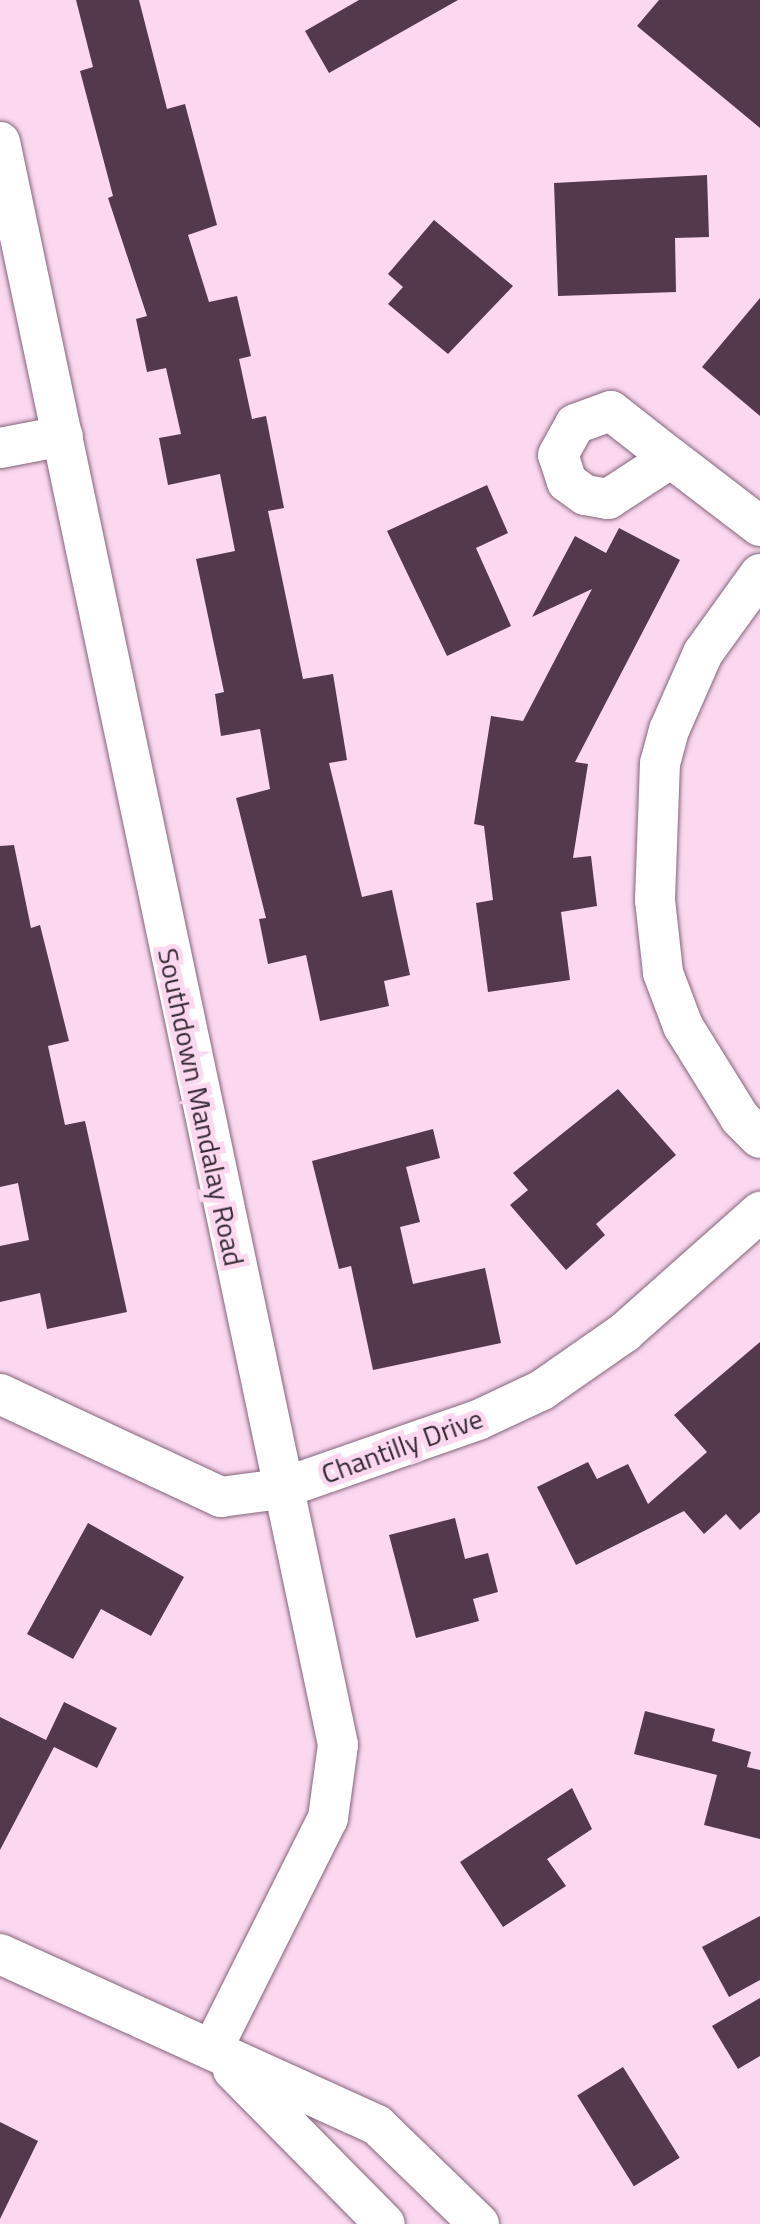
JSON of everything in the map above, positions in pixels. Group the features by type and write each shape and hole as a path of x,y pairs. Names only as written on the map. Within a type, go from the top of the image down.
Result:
{"street":[{"name":"Southdown Mandalay Road","path":"0,142 280,1489 338,1744 328,1818 212,2050"},
{"path":"0,448 63,436"},
{"path":"671,458 760,526"},
{"path":"760,574 703,653 670,730 660,763 655,900 663,973 683,1026 740,1118 760,1138"},
{"name":"Chantilly Drive","path":"0,1394 221,1497 280,1489 478,1420 542,1390 625,1332 760,1212"},
{"path":"0,1954 376,2125 479,2224"},
{"path":"212,2050 385,2224"}],"building":[{"path":"76,0 139,0 167,109 185,104 217,225 188,235 209,302 237,296 251,356 239,359 252,419 266,416 284,508 268,511 303,679 333,674 347,760 329,763 362,897 392,890 410,975 384,981 389,1006 320,1021 306,955 268,964 259,919 266,918 236,798 270,789 260,729 221,736 215,694 224,692 196,559 235,551 220,474 168,485 159,438 181,434 166,368 147,372 136,319 147,316 108,198 113,196 80,71 93,67"},
{"path":"359,0 458,0 329,73 305,31"},
{"path":"659,0 760,0 760,128 637,26"},
{"path":"707,175 709,237 675,238 676,292 558,296 554,183"},
{"path":"434,220 513,286 448,354 388,304 403,287 388,274"},
{"path":"760,298 760,416 702,367"},
{"path":"487,485 508,533 476,548 511,626 447,656 387,531"},
{"path":"619,528 680,560 575,762 588,764 573,858 591,856 597,906 561,912 570,980 488,992 476,903 493,900 484,826 474,824 491,716 523,721 592,589 532,617 575,536 606,553"},
{"path":"14,845 31,928 40,925 69,1041 48,1046 65,1125 85,1121 127,1312 47,1329 40,1293 0,1302 0,1246 29,1240 18,1183 0,1187 0,846"},
{"path":"618,1089 676,1155 596,1224 605,1235 566,1270 510,1205 528,1190 513,1173"},
{"path":"433,1129 440,1158 406,1167 420,1222 400,1227 413,1284 485,1268 501,1343 373,1370 351,1266 339,1269 312,1161"},
{"path":"760,1342 760,1512 740,1530 726,1514 704,1534 684,1511 576,1565 537,1487 588,1462 597,1479 628,1464 648,1504 707,1452 674,1415"},
{"path":"455,1518 465,1559 488,1553 498,1592 473,1599 479,1621 416,1638 389,1535"},
{"path":"88,1523 184,1577 151,1636 101,1609 73,1659 27,1634"},
{"path":"64,1702 117,1728 97,1768 54,1747 0,1850 0,1717 46,1740"},
{"path":"645,1711 715,1729 712,1741 751,1752 747,1767 760,1770 760,1839 704,1825 717,1775 634,1754"},
{"path":"572,1788 592,1829 547,1859 566,1886 503,1927 460,1862"},
{"path":"760,1916 760,1980 729,1997 702,1947"},
{"path":"760,1998 760,2056 738,2069 712,2026"},
{"path":"623,2067 680,2158 634,2186 577,2096"},
{"path":"0,2122 38,2141 0,2219"}]}
